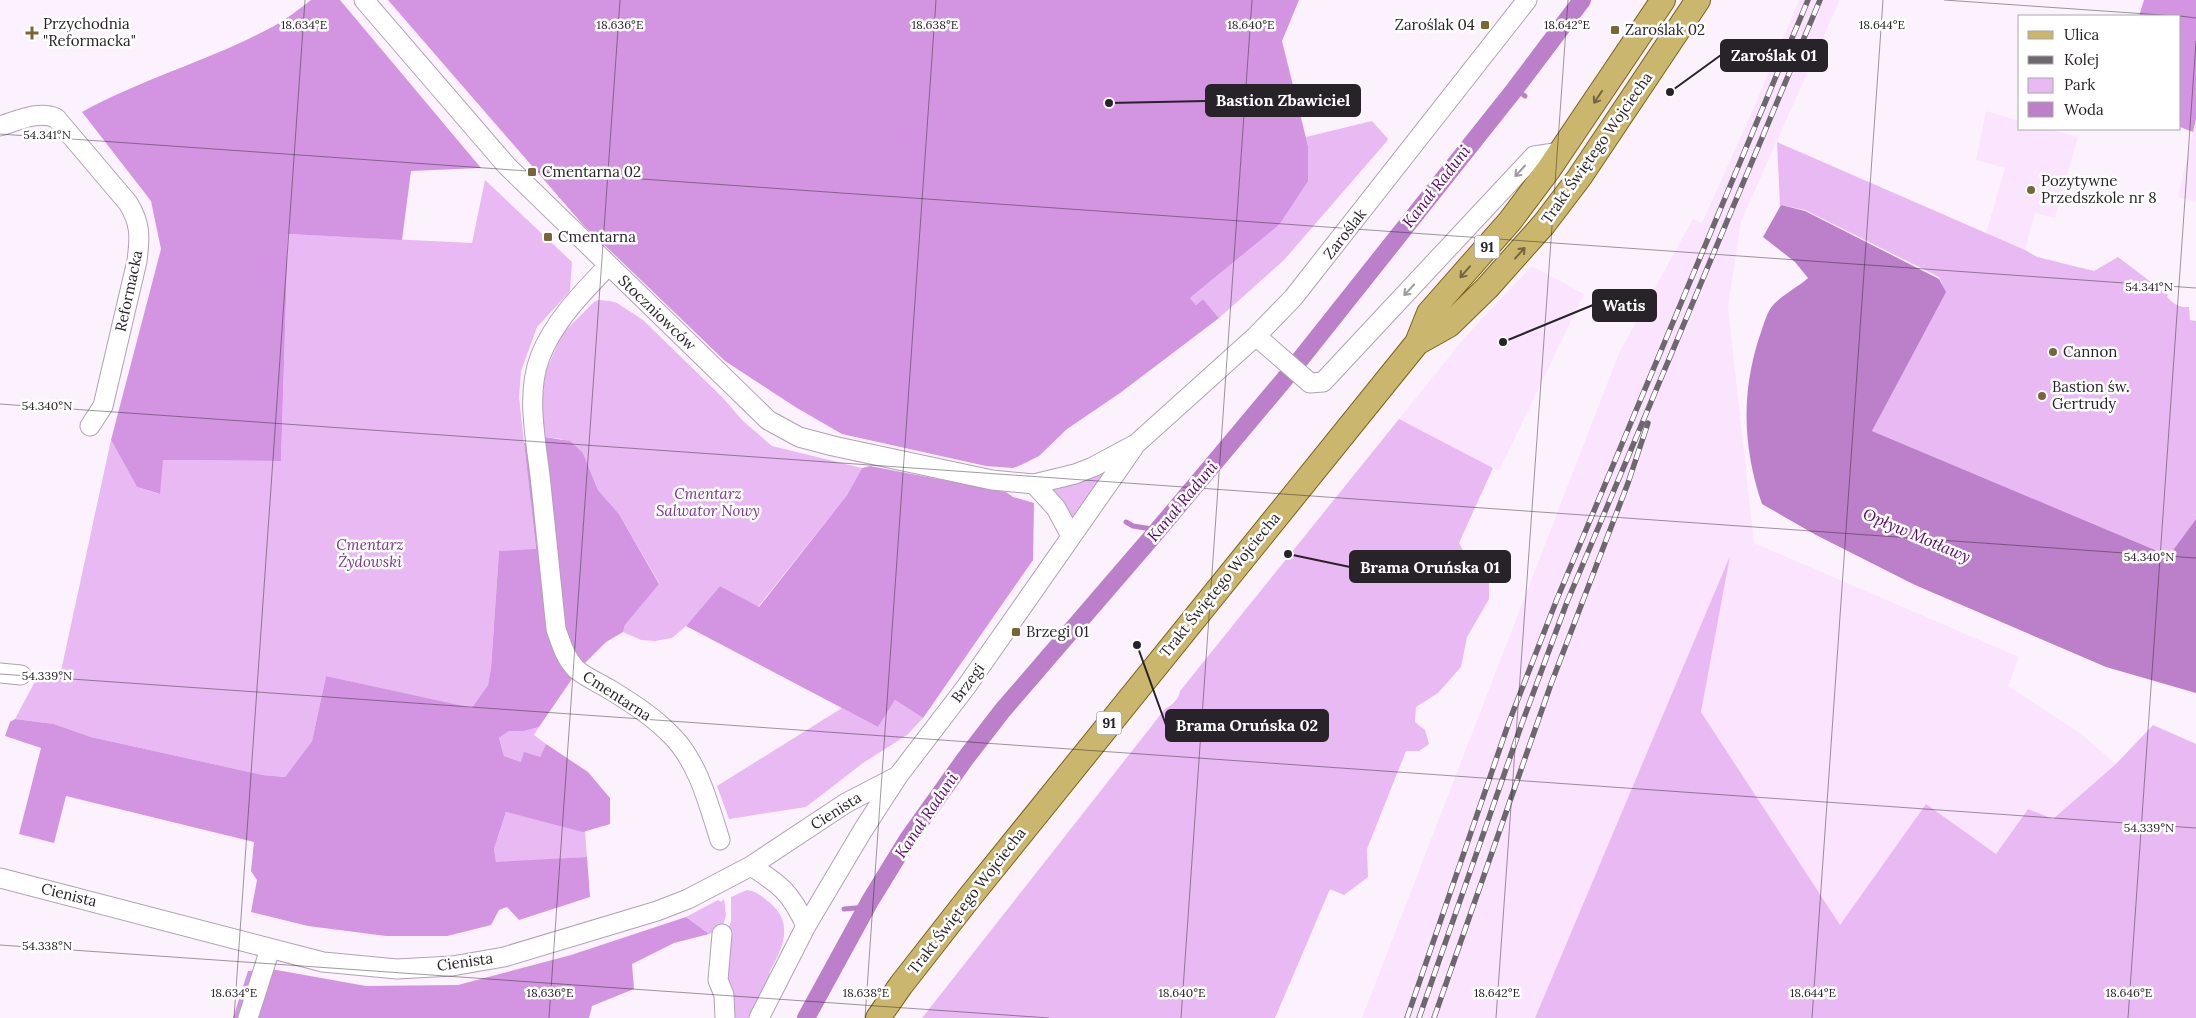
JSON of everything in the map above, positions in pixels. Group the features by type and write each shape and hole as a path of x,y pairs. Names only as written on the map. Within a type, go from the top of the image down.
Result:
{"main road":[{"name":"Trakt Świętego Wojciecha","path":"878,1018 947,925 1417,343 1430,312 1510,221 1561,152 1663,0"},
{"name":"Trakt Świętego Wojciecha","path":"1417,343 1449,326 1487,288 1544,224 1579,178 1698,0"}],"street":[{"name":"Stoczniowców","path":"364,0 507,166 757,410 785,431 799,437 833,446 982,478 1034,484 1075,474 1093,467 1136,444"},
{"name":"Zaroślak","path":"1136,444 1256,336 1293,298 1527,0"},
{"name":"Reformacka","path":"0,126 50,114 56,118 126,200 136,216 140,243 138,261 103,406 90,426"},
{"name":"Trakt Świętego Wojciecha","path":"1256,336 1310,383 1324,382 1534,156 1561,152"},
{"name":"Cmentarna","path":"608,266 578,297 554,330 540,356 533,380 534,417 556,629 566,655 577,670 636,705 654,719 674,739 692,766 704,792 720,840"},
{"name":"Brzegi","path":"759,1018 806,926 863,830 898,776 966,687 1136,444"},
{"path":"1034,484 1056,508 1071,536"},
{"path":"0,673 21,675"},
{"name":"Cienista","path":"0,878 323,962 397,969 452,966 504,957 657,911 688,899 751,866 846,803 898,776"},
{"path":"751,866 775,881 796,903 806,926"},
{"path":"722,934 718,980 724,995 724,1018"},
{"path":"248,1018 270,949"}],"shaded area":[{"path":"311,0 340,0 481,168 411,171 402,240 288,234 281,461 163,460 160,494 137,487 111,440 161,249 151,201 82,112 129,89 250,38 279,23"},
{"path":"388,0 1299,0 1282,41 1308,146 1308,181 1279,225 1190,298 1196,305 1203,299 1219,318 1120,393 1067,429 1039,456 1013,468 986,466 842,434 797,408 725,361 584,226"},
{"path":"1799,0 1840,0 1741,221 1728,307 1754,543 2019,657 2008,686 2080,733 2116,764 2053,819 2027,809 1996,854 1926,804 1840,926 1701,712 1729,559 1535,1018 1362,1018 1619,353 1693,219 1702,223 1752,112"},
{"path":"2144,0 2196,0 2196,119 2193,132 2181,127 2181,15 2139,15"},
{"name":"Pozytywne Przedszkole nr 8","path":"1986,111 2018,120 2018,130 2053,130 2078,137 2055,218 2035,213 2025,250 1986,233 2005,168 1976,160"},
{"path":"2196,119 2196,202 2178,197"},
{"path":"1532,266 1584,294 1499,471 1399,419 1466,336"},
{"path":"545,437 570,441 583,453 598,490 619,514 659,584 625,625 623,632 606,642 581,667 561,626"},
{"path":"524,443 530,443 554,650 561,667 567,667 574,676 539,727 524,731 509,731 499,738 504,756 521,762 524,752 540,757 546,744 588,772 610,798 610,824 583,832 506,812 494,849 496,862 587,857 590,897 519,920 507,907 499,910 491,925 447,936 386,936 308,926 251,912 257,880 251,871 254,842 66,796 54,843 19,834 41,748 5,736 10,722 15,719 54,724 91,737 263,775 285,777 312,741 326,676 472,708 488,685 491,668 499,551 536,549"},
{"path":"870,466 1006,492 1013,497 1034,503 1033,560 923,718 895,700 878,727 686,626 720,586 759,607 847,495 862,468"},
{"path":"686,917 709,934 674,943 632,964 634,989 592,1006 589,1018 233,1018 248,971 271,969 366,986 458,985 571,955"}],"green space":[{"path":"1372,121 1388,139 1387,141 1284,260 1219,318 1203,299 1196,305 1190,298 1279,225 1308,146 1306,137"},
{"path":"1777,142 2025,250 2037,257 2094,271 2118,257 2168,295 2167,297 2174,304 2189,307 2190,320 2196,321 2196,519 2169,557 1872,431 1945,291 1939,277 1805,210 1780,205"},
{"name":"Cmentarz Żydowski","path":"485,180 572,262 570,291 537,327 521,371 519,397 536,550 499,551 491,668 488,685 472,709 326,676 312,741 285,777 263,775 91,737 54,724 15,719 40,672 61,671 111,440 137,487 159,494 162,460 281,461 288,234 472,243"},
{"name":"Cmentarz Salwator Nowy","path":"598,300 617,303 643,320 723,398 743,421 772,446 862,468 847,495 758,607 720,586 686,626 672,638 655,641 641,640 623,632 625,625 659,583 619,514 598,490 583,453 562,439 545,437 540,400 542,379 563,333"},
{"path":"1399,419 1493,468 1459,543 1466,556 1489,562 1489,599 1467,637 1461,667 1438,693 1416,707 1415,722 1425,730 1429,744 1419,751 1406,751 1367,849 1368,877 1344,895 1330,889 1275,1018 922,1018 1165,709 1173,704 1180,691"},
{"path":"1102,472 1103,475 1072,518 1052,493 1052,489"},
{"path":"1730,556 1701,712 1840,925 1926,804 1996,854 2028,809 2053,819 2116,764 2153,725 2196,744 2196,1018 1535,1018"},
{"path":"895,700 923,718 907,735 863,763 806,807 729,819 717,786 842,708 878,727"},
{"path":"539,727 534,735 546,744 540,757 521,762 504,756 499,738 509,731 524,731"},
{"path":"506,812 585,831 587,857 496,863 494,849"},
{"path":"747,890 762,897 778,911 782,919 784,937 782,946 769,973 771,975 748,1018 729,1018 724,960 727,931 731,922 731,897"},
{"path":"724,899 726,915 722,929 709,934 686,917 718,900 721,902"}],"water":[{"name":"Opływ Motławy","path":"1781,205 1805,211 1939,279 1946,292 1872,431 2169,556 2196,519 2196,693 2106,667 1915,585 1816,535 1762,504 1748,442 1747,400 1753,359 1771,307 1808,278 1795,262 1763,237"}],"waterway":[{"name":"Kanał Raduni","path":"806,1018 870,901 908,839 965,759 1002,711 1283,381 1515,89 1582,0"},
{"path":"1515,89 1525,96"},
{"path":"1126,522 1133,526 1158,530"},
{"path":"844,909 867,907"}],"railway":[{"path":"1407,1018 1509,722 1557,599 1808,0"},
{"path":"1419,1018 1521,726 1567,602 1820,0"},
{"path":"1434,1018 1551,684 1628,483 1648,423"}],"place":[{"name":"Zaroślak 04","path":"1485,25"},
{"name":"Zaroślak 02","path":"1615,30"},
{"name":"Przychodnia \"Reformacka\"","path":"32,33"},
{"name":"Zaroślak 01","path":"1670,92"},
{"name":"Bastion Zbawiciel","path":"1109,103"},
{"name":"Cmentarna 02","path":"532,172"},
{"name":"Pozytywne Przedszkole nr 8","path":"2031,190"},
{"name":"Cmentarna","path":"548,237"},
{"name":"Watis","path":"1503,342"},
{"name":"Cannon","path":"2053,352"},
{"name":"Bastion św. Gertrudy","path":"2042,396"},
{"name":"Brama Oruńska 01","path":"1288,554"},
{"name":"Brzegi 01","path":"1016,632"},
{"name":"Brama Oruńska 02","path":"1137,645"}]}
